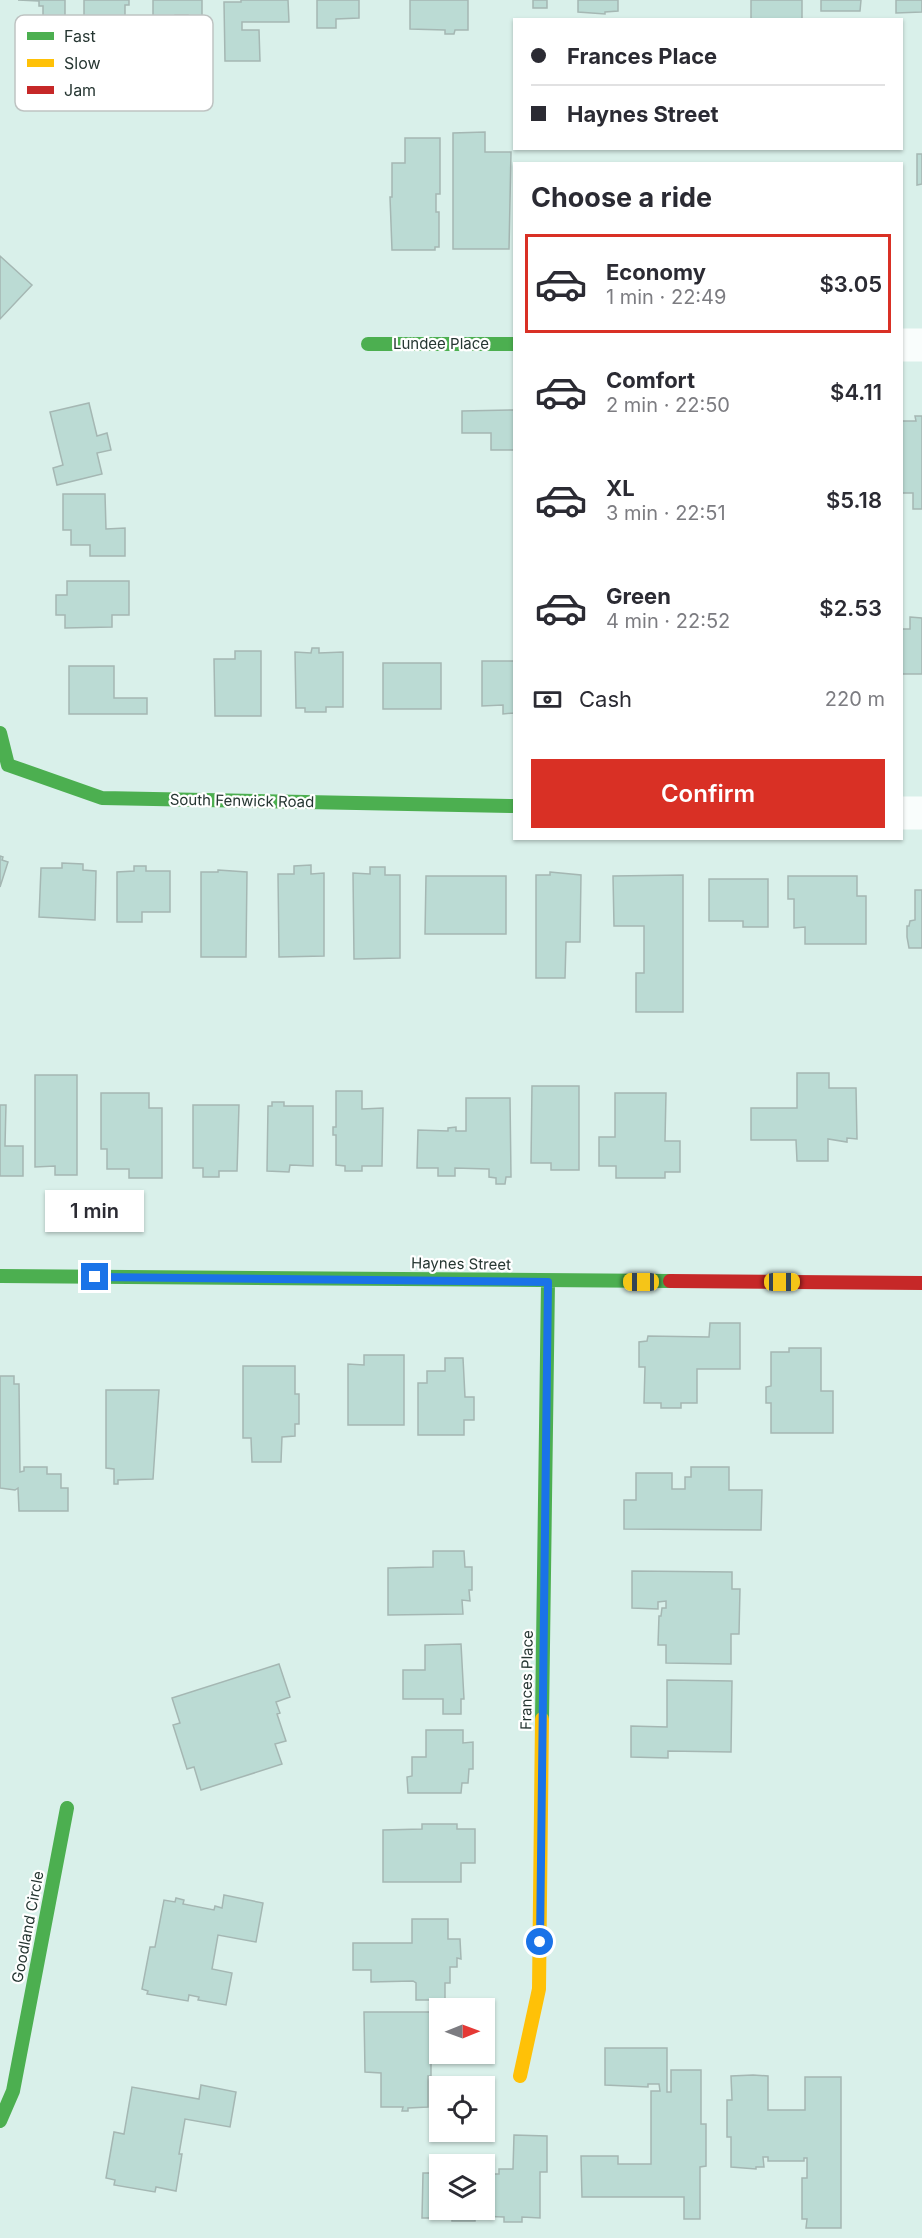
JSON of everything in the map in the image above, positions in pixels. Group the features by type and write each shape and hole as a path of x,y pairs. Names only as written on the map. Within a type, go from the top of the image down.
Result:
{"street":[{"name":"Lundee Place","path":"368,344 513,344"},
{"path":"903,345 922,345"},
{"name":"South Fenwick Road","path":"0,733 8,765 102,798 513,806"},
{"path":"903,813 922,813"},
{"name":"Haynes Street","path":"0,1276 548,1282 922,1283"},
{"name":"Frances Place","path":"520,2076 540,1989 548,1282"},
{"name":"Goodland Circle","path":"0,2121 13,2091 67,1808"}],"building":[{"path":"18,0 65,0 65,15 43,15 43,6 39,6 39,1"},
{"path":"84,0 129,0 129,5 125,5 125,15 84,15"},
{"path":"153,0 202,0 202,15 153,15"},
{"path":"241,0 288,0 289,22 242,22 242,30 259,30 260,61 225,61 224,2 241,2"},
{"path":"317,0 359,0 359,18 336,19 336,28 317,28"},
{"path":"410,0 468,0 468,30 455,30 454,34 445,34 445,30 410,29"},
{"path":"533,0 547,0 547,8 533,8"},
{"path":"578,0 618,0 618,11 605,12 605,14 578,12"},
{"path":"751,0 802,0 802,18 751,18"},
{"path":"821,0 861,0 860,11 821,11"},
{"path":"896,0 922,0 922,12 896,13"},
{"path":"485,132 485,152 511,152 509,249 453,249 453,133"},
{"path":"405,138 440,138 440,194 436,194 436,212 439,212 439,247 435,247 435,250 392,250 390,197 392,197 392,163 405,163"},
{"path":"917,154 922,154 922,184 917,185"},
{"path":"0,256 32,285 0,319"},
{"path":"89,403 97,436 107,433 111,450 97,453 102,474 57,485 53,468 63,465 50,412"},
{"path":"513,410 513,450 491,450 491,433 462,433 462,411"},
{"path":"915,416 922,416 922,509 913,509 913,493 903,493 903,421 916,421"},
{"path":"63,494 105,494 106,529 125,528 125,556 90,556 90,545 71,545 71,530 63,530"},
{"path":"67,581 129,581 129,615 112,615 112,627 65,628 65,615 56,615 56,595 67,595"},
{"path":"910,617 922,618 922,674 903,674 903,629 910,629"},
{"path":"312,648 319,648 319,653 343,652 343,707 326,707 326,712 305,712 305,708 296,708 295,652 311,653"},
{"path":"235,651 261,651 261,716 215,716 214,659 235,659"},
{"path":"482,661 513,661 513,713 503,714 503,705 482,706"},
{"path":"383,663 441,663 441,709 383,709"},
{"path":"69,666 114,666 114,698 147,698 147,714 69,714"},
{"path":"0,856 3,857 2,860 8,862 0,887"},
{"path":"62,863 83,864 83,870 96,871 95,920 39,917 41,868 62,868"},
{"path":"311,865 311,874 324,873 324,956 279,957 278,874 294,874 294,866"},
{"path":"134,866 146,866 146,871 170,871 170,912 142,912 142,922 117,922 117,872 134,871"},
{"path":"370,867 385,867 385,875 400,875 400,958 354,959 353,873 370,874"},
{"path":"218,870 247,872 246,957 201,957 201,872 218,872"},
{"path":"550,872 581,875 580,942 566,942 565,978 536,978 536,875 550,875"},
{"path":"683,875 683,1012 636,1012 636,973 644,973 644,926 614,926 613,876"},
{"path":"426,876 506,876 506,934 425,934"},
{"path":"788,876 857,876 857,896 866,896 866,944 805,944 805,927 794,928 794,899 788,899"},
{"path":"709,879 768,879 768,927 743,927 743,921 709,921"},
{"path":"915,890 922,890 922,948 909,948 907,937 907,926 910,921 915,920"},
{"path":"797,1073 829,1073 829,1088 856,1088 857,1139 847,1138 847,1142 828,1139 828,1161 797,1161 796,1140 751,1140 751,1108 797,1108"},
{"path":"35,1075 77,1075 77,1175 55,1175 55,1166 35,1167"},
{"path":"532,1086 579,1086 579,1170 551,1170 551,1163 531,1163"},
{"path":"336,1091 362,1091 362,1109 383,1108 382,1166 362,1166 362,1171 345,1171 345,1166 336,1165 336,1135 333,1135 333,1127 336,1127"},
{"path":"101,1093 149,1093 149,1108 162,1108 162,1178 129,1178 129,1169 107,1169 107,1149 101,1149"},
{"path":"615,1093 666,1093 665,1141 680,1141 680,1172 665,1172 665,1178 616,1178 616,1166 599,1166 599,1137 615,1137"},
{"path":"466,1098 510,1098 511,1177 506,1177 505,1184 496,1184 496,1178 489,1177 489,1169 455,1168 455,1176 438,1176 438,1168 417,1168 418,1130 448,1131 448,1128 456,1127 456,1131 466,1131"},
{"path":"272,1102 284,1102 284,1106 313,1106 313,1166 290,1165 289,1172 267,1171 268,1106 272,1106"},
{"path":"0,1105 6,1105 5,1146 23,1146 23,1176 0,1176"},
{"path":"193,1105 239,1105 237,1171 219,1171 219,1177 203,1177 203,1168 193,1168"},
{"path":"710,1323 740,1323 740,1369 697,1369 697,1403 681,1403 681,1408 661,1408 661,1403 644,1403 645,1367 639,1367 639,1342 647,1341 648,1336 709,1337"},
{"path":"789,1348 821,1348 821,1391 833,1391 833,1433 771,1433 771,1403 766,1403 766,1387 771,1386 771,1352 789,1352"},
{"path":"364,1355 404,1355 404,1425 348,1425 348,1364 364,1365"},
{"path":"445,1358 463,1358 465,1397 474,1397 474,1420 464,1420 464,1435 418,1435 418,1383 427,1383 427,1371 445,1371"},
{"path":"243,1366 295,1366 295,1394 299,1394 299,1424 295,1424 295,1436 282,1437 281,1462 252,1462 251,1438 243,1438"},
{"path":"0,1376 14,1376 14,1384 19,1384 20,1472 24,1471 24,1467 47,1467 47,1474 61,1474 61,1488 68,1488 68,1511 19,1511 18,1488 15,1490 0,1488"},
{"path":"106,1390 159,1390 153,1479 118,1480 118,1484 114,1484 114,1469 106,1468"},
{"path":"691,1467 729,1467 729,1490 762,1490 761,1530 624,1529 624,1500 636,1500 636,1473 672,1473 672,1489 685,1489 685,1477 691,1477"},
{"path":"433,1551 464,1551 465,1567 472,1567 470,1601 462,1600 463,1614 388,1615 388,1568 433,1567"},
{"path":"632,1571 732,1572 732,1589 740,1589 739,1634 731,1634 731,1664 666,1663 666,1645 658,1645 659,1616 661,1616 662,1608 666,1608 666,1601 658,1602 658,1609 632,1608"},
{"path":"461,1644 464,1699 461,1699 461,1714 443,1714 443,1699 403,1699 403,1670 425,1670 425,1645"},
{"path":"279,1664 290,1697 276,1702 280,1713 277,1714 286,1741 275,1744 282,1764 201,1790 194,1767 187,1769 173,1725 180,1723 172,1698"},
{"path":"667,1680 732,1681 731,1752 668,1751 668,1758 631,1757 631,1726 667,1727"},
{"path":"426,1730 463,1730 463,1743 473,1742 473,1769 469,1769 468,1783 462,1783 461,1793 408,1793 407,1777 412,1776 412,1757 426,1757"},
{"path":"422,1824 457,1824 457,1829 475,1829 475,1863 461,1863 461,1882 383,1882 383,1830 422,1829"},
{"path":"224,1895 263,1903 256,1942 218,1935 212,1969 232,1973 226,2005 198,2000 199,1997 189,1995 188,2001 147,1994 148,1991 142,1989 150,1947 155,1947 164,1900 175,1902 176,1898 184,1900 183,1904 214,1910 215,1906 222,1908"},
{"path":"412,1919 448,1919 448,1939 460,1939 461,1959 457,1958 457,1967 450,1967 450,1983 445,1983 445,1998 416,2000 416,1983 413,1981 371,1982 371,1970 353,1970 353,1943 412,1943"},
{"path":"364,2012 429,2012 431,2076 428,2076 428,2107 408,2108 408,2111 402,2111 403,2107 381,2107 381,2073 365,2072"},
{"path":"605,2048 667,2048 667,2092 671,2092 671,2070 701,2070 701,2124 706,2124 706,2166 700,2167 700,2219 684,2219 684,2197 582,2197 581,2156 618,2156 618,2164 651,2164 651,2091 660,2091 659,2084 648,2084 648,2087 605,2085"},
{"path":"731,2076 768,2076 768,2110 805,2110 805,2077 841,2077 841,2228 806,2228 807,2219 802,2219 802,2178 807,2178 807,2158 804,2158 804,2161 768,2161 768,2157 763,2157 764,2167 756,2167 756,2169 731,2167 731,2137 727,2137 727,2100 732,2100"},
{"path":"201,2085 236,2092 230,2127 185,2119 176,2191 156,2187 155,2192 114,2185 115,2180 106,2178 114,2132 124,2134 132,2087 199,2099"},
{"path":"514,2135 547,2136 547,2172 540,2172 540,2218 522,2217 522,2222 504,2222 504,2217 495,2217 495,2174 499,2174 499,2169 513,2169"},
{"path":"423,2173 429,2173 429,2218 422,2218"},
{"path":"452,2220 475,2220 475,2221"}],"traffic: fast":[{"path":"368,344 513,344"},
{"path":"0,733 8,765 102,798 513,806"},
{"path":"0,1276 670,1281"},
{"path":"542,1719 548,1282"},
{"path":"0,2121 13,2091 67,1808"}],"traffic: slow":[{"path":"520,2076 539,1989 542,1719"}],"traffic: jam":[{"path":"670,1281 922,1283"}],"route":[{"path":"95,1277 548,1282 540,1942"}]}
